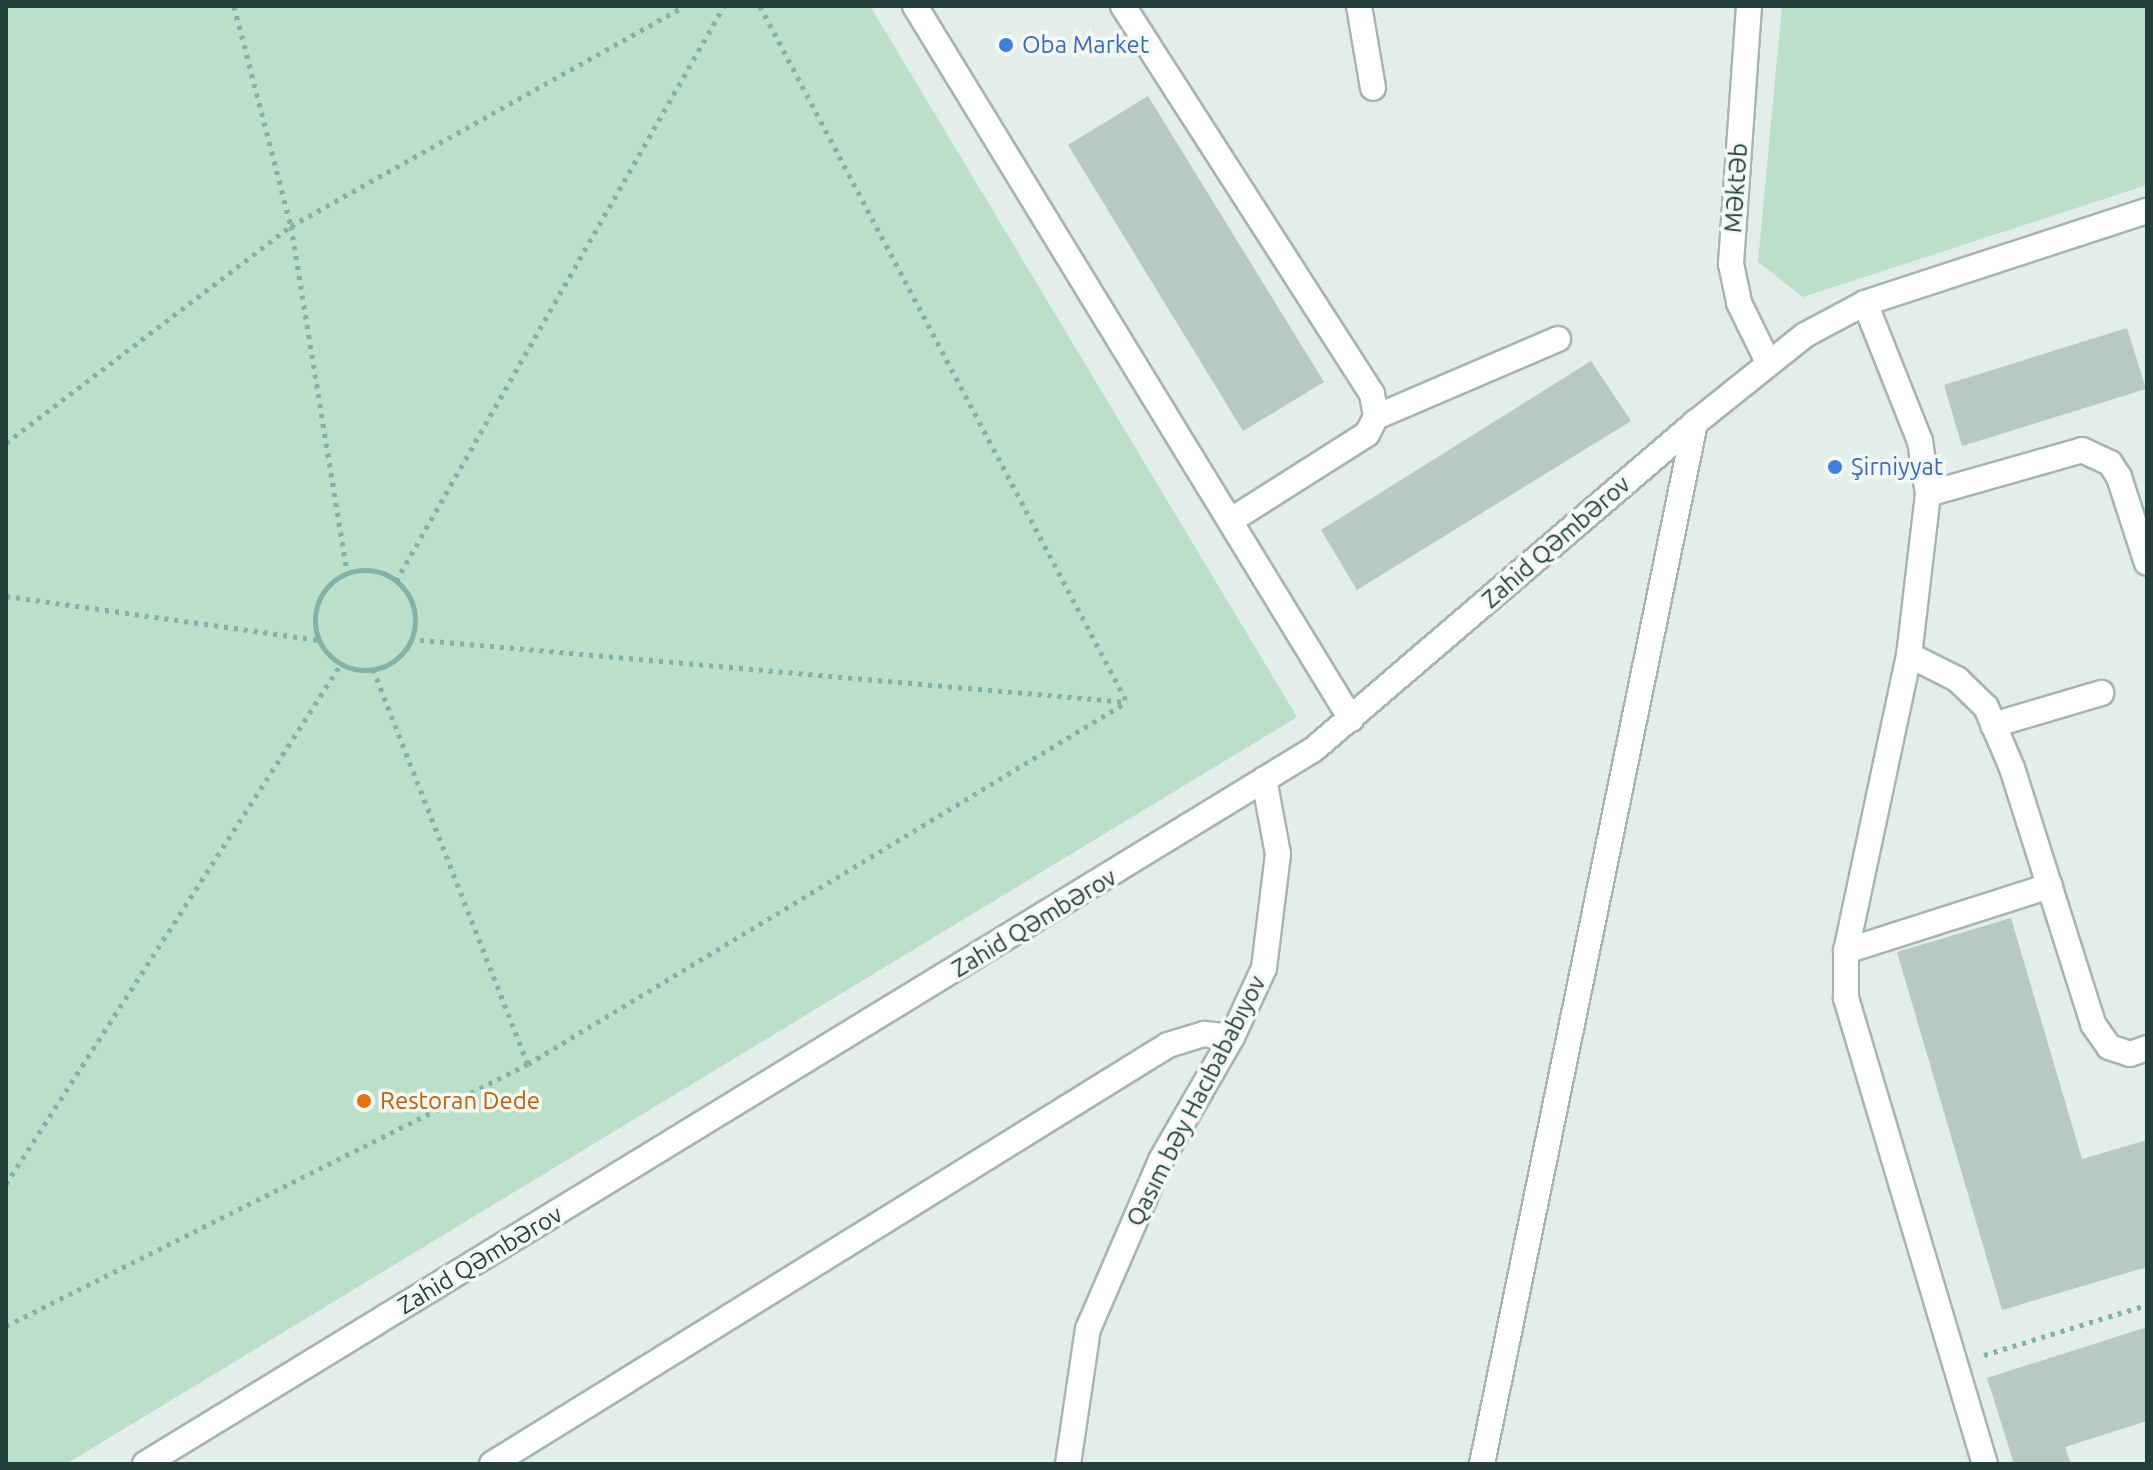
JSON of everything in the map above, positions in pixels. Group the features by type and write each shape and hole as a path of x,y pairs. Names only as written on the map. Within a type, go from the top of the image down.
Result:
{"street":[{"path":"915,6 1351,719"},
{"path":"1123,6 1372,394 1376,417 1367,434 1230,521"},
{"path":"1359,6 1373,88"},
{"name":"Məktəb","path":"1750,6 1731,264 1739,303 1768,362"},
{"name":"Zahid Qəmbərov","path":"145,1464 1264,779 1351,719 1768,362 1865,303 2147,211"},
{"path":"1865,303 1920,441 1928,494 1909,655 1846,951 1846,998 1985,1464"},
{"path":"1376,417 1558,339"},
{"path":"1482,1464 1695,423"},
{"path":"1928,494 2082,450 2110,463 2119,477 2145,552"},
{"path":"1909,655 1957,679 1986,707 2050,886 2093,1024 2109,1047 2130,1054 2147,1048"},
{"path":"1993,725 2101,693"},
{"name":"Qasım bəy Hacıbababıyov","path":"1068,1464 1088,1329 1161,1160 1232,1037 1264,968 1278,854 1264,779"},
{"path":"1846,951 2050,886"},
{"path":"492,1464 530,1453 1168,1045 1204,1034 1232,1037"}],"path":[{"path":"234,6 291,226 347,573"},
{"path":"6,443 291,226 684,6"},
{"path":"396,581 724,6"},
{"path":"760,6 1127,702"},
{"path":"372,571 396,581 413,607 410,639 402,653 373,669 341,664 319,640 316,608 322,593 347,573 372,571"},
{"path":"6,596 319,640"},
{"path":"410,639 1127,702"},
{"path":"6,1184 341,664"},
{"path":"373,669 528,1064"},
{"path":"6,1326 528,1064 1127,702"},
{"path":"1955,1364 2147,1305"}],"green space":[{"path":"6,6 870,6 1297,717 66,1464 6,1464"},
{"path":"1782,6 2147,6 2147,185 1803,297 1758,262"}],"building":[{"path":"1148,96 1324,382 1243,431 1068,145"},
{"path":"2127,328 2146,389 1962,446 1944,385"},
{"path":"1591,361 1631,421 1357,590 1321,530"},
{"path":"2011,918 2082,1159 2147,1140 2147,1267 2002,1310 1897,952"},
{"path":"2147,1327 2147,1421 2065,1447 2071,1464 2014,1464 1987,1378"}],"place":[{"name":"Oba Market","path":"1006,45"},
{"name":"Şirniyyat","path":"1835,467"},
{"name":"Restoran Dede","path":"364,1101"}]}
